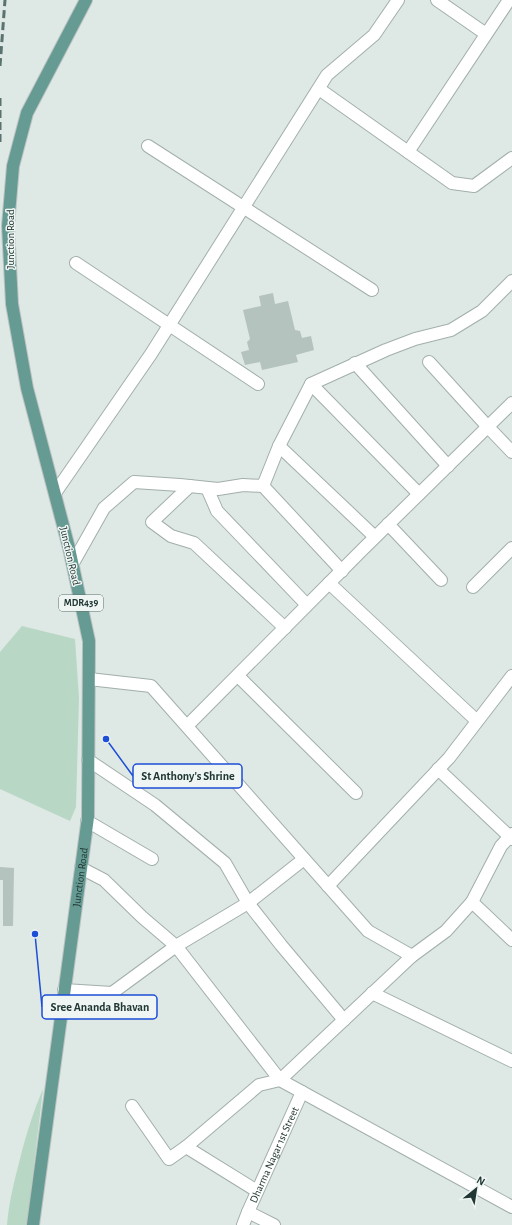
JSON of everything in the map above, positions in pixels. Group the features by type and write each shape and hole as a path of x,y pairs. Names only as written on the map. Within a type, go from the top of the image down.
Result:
{"main road":[{"name":"Junction Road","path":"33,1225 87,821 90,641 55,493 27,388 13,311 8,226 14,166 27,113 86,0"}],"street":[{"path":"55,493 169,326 328,75 374,35 398,0"},
{"path":"437,0 486,34"},
{"path":"408,152 509,0"},
{"path":"319,89 452,182 474,186 512,158"},
{"path":"148,146 372,290"},
{"path":"76,263 258,384"},
{"path":"263,486 279,446 311,384 332,376 386,350 415,339 451,330 482,311 512,281"},
{"path":"429,362 512,452"},
{"path":"355,364 448,466"},
{"path":"311,384 419,494"},
{"path":"187,726 388,524 512,404"},
{"path":"279,446 375,537"},
{"path":"72,563 104,508 134,482 218,489 244,485 263,486 342,570"},
{"path":"190,486 152,522 171,536 194,543 284,628"},
{"path":"207,488 217,511 307,605"},
{"path":"388,524 441,580"},
{"path":"473,587 512,548"},
{"path":"329,583 477,721"},
{"path":"238,676 356,793"},
{"path":"328,886 449,758 512,676"},
{"path":"89,679 151,686 368,931 412,956"},
{"path":"88,760 155,804 225,863 248,903 344,1020"},
{"path":"132,1106 169,1159 186,1148 259,1085 280,1080 412,956 446,931 472,902 501,846 511,837 438,769"},
{"path":"87,821 152,858"},
{"path":"64,990 112,993 176,946 248,903 304,859"},
{"path":"81,868 104,880 142,917 176,946 280,1080 512,1207"},
{"path":"472,902 512,940"},
{"path":"372,993 512,1061"},
{"name":"Dharma Nagar 1st Street","path":"274,1225 248,1212 302,1092"},
{"path":"186,1148 257,1191"},
{"path":"243,1225 248,1212"}],"green space":[{"path":"22,626 75,639 79,698 76,807 70,821 0,789 0,652"},
{"path":"43,1089 27,1225 7,1225 12,1192 22,1150"}],"building":[{"path":"273,293 275,304 288,301 295,330 300,331 302,338 311,336 314,350 296,355 298,362 262,370 260,362 245,365 241,352 249,350 247,342 250,339 243,310 261,306 259,296"},
{"path":"0,867 14,868 13,926 3,926 3,880 0,880"}],"railway":[{"path":"0,66 5,0"},
{"path":"0,98 0,143"}],"place":[{"name":"St Anthony's Shrine","path":"106,739"},
{"name":"Sree Ananda Bhavan","path":"35,934"}]}
